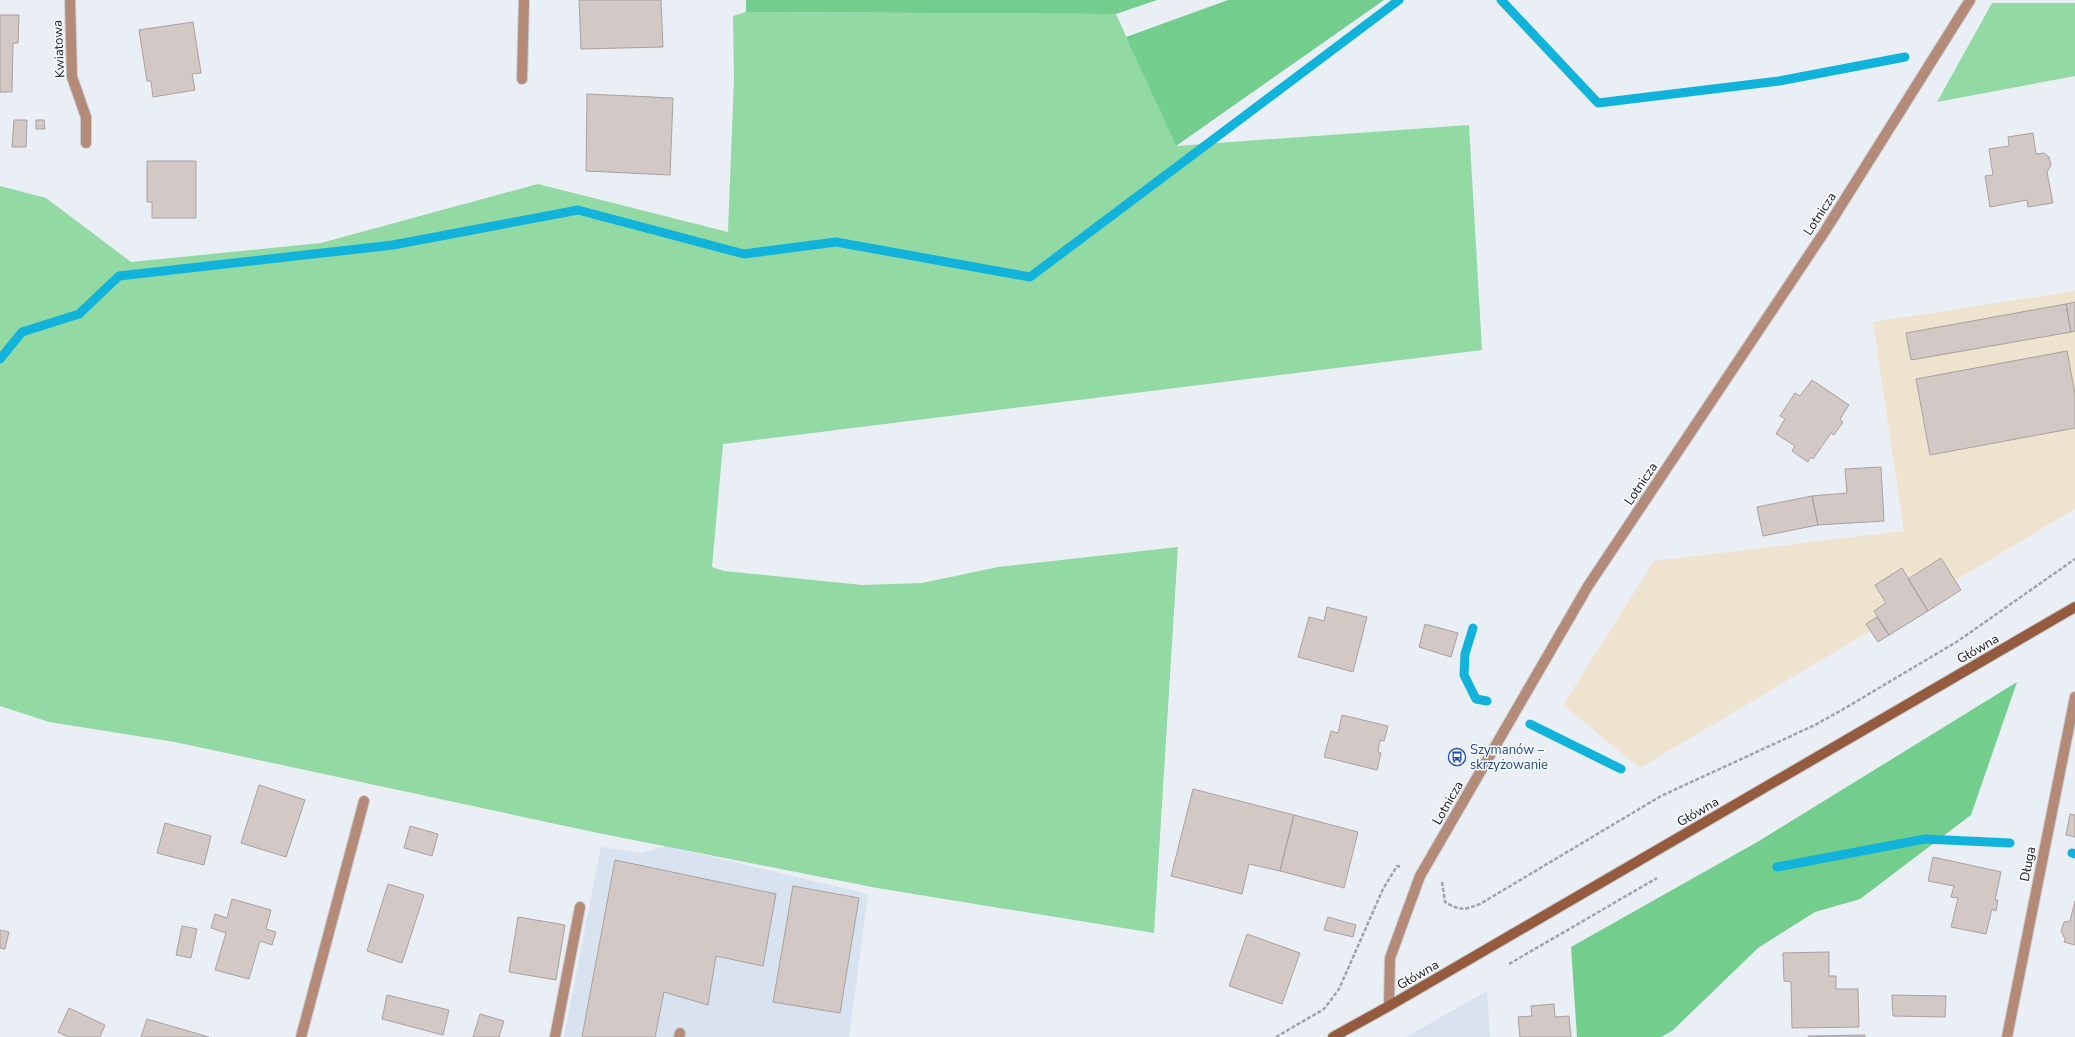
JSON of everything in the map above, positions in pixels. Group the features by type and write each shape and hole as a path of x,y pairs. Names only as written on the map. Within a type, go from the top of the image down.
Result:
{"main road":[{"name":"Główna","path":"1333,1037 1389,1006 2075,607"}],"street":[{"name":"Kwiatowa","path":"70,0 72,77 86,117 86,143"},
{"path":"522,79 524,0"},
{"name":"Lotnicza","path":"1389,1006 1390,958 1420,876 1588,586 1825,231 1970,0"},
{"name":"Długa","path":"2007,1037 2075,697"},
{"path":"301,1037 364,801"},
{"path":"555,1037 580,907"}],"path":[{"path":"1443,887 1446,902 1457,909 1468,908 1480,904 1661,796 1815,724 1847,707 1999,615 2075,559"},
{"path":"1276,1037 1324,1009 1339,989 1383,889 1397,866"}],"shaded area":[{"path":"2075,291 2075,509 1640,768 1563,705 1654,561 1904,531 1873,322"},
{"path":"666,846 868,894 849,1037 564,1037 601,847 642,853"},
{"path":"1487,991 1490,1037 1406,1037"}],"green space":[{"path":"746,0 1157,0 1116,14 746,12"},
{"path":"1228,0 1384,0 1176,146 1126,37"},
{"path":"1992,3 2075,3 2075,76 1937,102"},
{"path":"746,12 1116,14 1176,146 1469,125 1482,350 723,444 712,567 724,571 862,585 922,583 998,567 1178,547 1154,933 877,888 598,833 175,742 49,722 0,706 0,186 46,198 131,262 321,243 538,184 728,232 734,79 733,16"},
{"path":"2017,682 1971,815 1860,899 1815,912 1758,948 1672,1031 1661,1037 1577,1037 1571,947 1759,841"}],"building":[{"path":"579,0 661,0 663,47 581,49"},
{"path":"0,15 19,15 18,43 13,43 12,92 0,92"},
{"path":"193,22 201,73 192,74 195,90 153,97 151,81 147,81 139,30"},
{"path":"587,94 673,98 670,175 586,171"},
{"path":"14,120 27,120 26,147 12,147"},
{"path":"36,120 44,120 45,129 36,129"},
{"path":"2033,133 2036,154 2044,153 2049,157 2051,165 2047,172 2053,203 2028,207 2027,200 1990,207 1985,176 1993,175 1989,149 2009,146 2008,137"},
{"path":"147,161 196,161 196,218 152,218 152,202 147,202"},
{"path":"2075,302 2075,331 2071,332 2066,304"},
{"path":"2066,304 2071,332 1911,360 1906,333"},
{"path":"2067,351 2075,394 2075,428 1930,455 1916,379"},
{"path":"1812,380 1849,405 1840,419 1843,422 1834,435 1831,433 1813,459 1811,457 1808,462 1792,451 1795,446 1776,434 1785,419 1780,416 1795,393 1800,396"},
{"path":"1881,467 1884,521 1818,525 1812,496 1847,493 1845,469"},
{"path":"1812,496 1818,525 1763,536 1757,507"},
{"path":"1941,558 1961,590 1928,611 1908,579"},
{"path":"1902,568 1928,611 1889,635 1874,611 1886,603 1875,585"},
{"path":"1327,607 1367,617 1353,672 1298,657 1309,617 1324,621"},
{"path":"1877,617 1889,635 1878,642 1866,624"},
{"path":"1425,624 1458,633 1451,657 1419,647"},
{"path":"1342,715 1388,726 1384,741 1380,740 1378,752 1381,753 1377,770 1324,757 1331,731 1338,733"},
{"path":"259,785 305,800 286,857 241,843"},
{"path":"1193,789 1294,815 1280,871 1249,864 1242,894 1171,876"},
{"path":"2070,814 2075,815 2075,837 2066,835"},
{"path":"1294,815 1358,832 1344,888 1280,871"},
{"path":"165,823 211,836 204,865 157,853"},
{"path":"410,826 438,834 432,856 404,848"},
{"path":"1933,857 2001,872 1995,900 1998,900 1996,911 1992,909 1986,934 1951,927 1958,898 1951,897 1954,886 1928,881"},
{"path":"615,860 776,894 763,966 716,956 708,1005 664,992 655,1037 582,1037"},
{"path":"388,884 424,895 402,963 367,951"},
{"path":"793,886 859,898 840,1013 773,1002"},
{"path":"232,899 271,910 266,929 276,932 272,945 260,941 249,979 215,970 226,933 211,928 215,914 227,918"},
{"path":"2075,901 2075,945 2064,942 2065,939 2061,931 2064,922 2070,921"},
{"path":"518,917 565,925 556,980 509,972"},
{"path":"1328,917 1356,925 1353,937 1324,930"},
{"path":"182,926 197,929 191,958 176,955"},
{"path":"0,930 9,932 5,949 0,948"},
{"path":"1247,934 1300,953 1282,1004 1229,986"},
{"path":"1829,952 1829,976 1836,976 1836,989 1858,989 1859,1027 1792,1028 1791,982 1784,981 1783,953"},
{"path":"387,995 449,1010 443,1035 382,1019"},
{"path":"1892,995 1946,996 1945,1017 1893,1016"},
{"path":"1554,1004 1555,1017 1569,1016 1571,1037 1520,1037 1518,1017 1532,1016 1531,1006"},
{"path":"69,1008 105,1025 100,1037 68,1037 58,1032"},
{"path":"480,1014 504,1021 499,1037 473,1037"},
{"path":"147,1019 209,1037 141,1037"},
{"path":"1865,1035 1865,1037 1808,1037 1808,1036"}],"waterway":[{"path":"0,359 22,332 79,314 119,276 393,245 578,210 744,254 836,242 1030,277 1399,0"},
{"path":"1501,0 1598,103 1779,81 1905,57"},
{"path":"1473,628 1465,654 1464,675 1476,699 1487,701"},
{"path":"1530,724 1621,769"},
{"path":"1777,867 1925,839 2010,843"}],"place":[{"name":"Szymanów – skrzyżowanie","path":"1457,757"}]}
